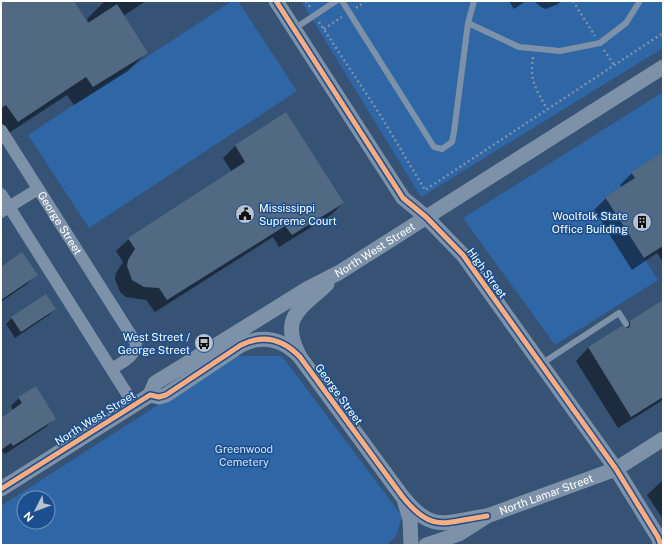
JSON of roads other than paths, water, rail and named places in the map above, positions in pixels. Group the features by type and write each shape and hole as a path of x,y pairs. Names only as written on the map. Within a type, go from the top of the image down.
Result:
{"street":[{"name":"High Street","path":"276,1 403,198 426,217 463,255 616,469 658,537 661,545"},
{"name":"North West Street","path":"1,489 150,395 156,383 164,377 307,289 340,272 663,67"},
{"name":"George Street","path":"1,130 136,343 136,350 132,356 112,369"},
{"path":"5,209 38,189"},
{"path":"1,194 5,209 112,369 134,405"},
{"path":"300,357 290,328 292,320 303,305 340,272"},
{"name":"George Street","path":"241,345 256,339 271,339 286,345 300,357 402,496"},
{"name":"North West Street","path":"150,395 166,395 241,345"},
{"name":"North Lamar Street","path":"426,545 459,534 487,516 616,469 663,439"},
{"path":"402,496 420,516 429,522 448,522 487,516"},
{"path":"402,496 410,519 411,545"}],"lane":[{"path":"294,29 336,1"},
{"path":"342,1 434,147 442,149 452,142 468,23 474,1"},
{"path":"468,23 519,46 560,51 600,43 626,23 640,1"},
{"path":"541,365 619,313 626,324"}],"place":[{"name":"Mississippi Supreme Court","path":"245,214"},
{"name":"Woolfolk State Office Building","path":"642,222"},
{"name":"West Street / George Street","path":"204,343"}],"park label":[{"name":"Greenwood Cemetery","path":"244,455"}]}
